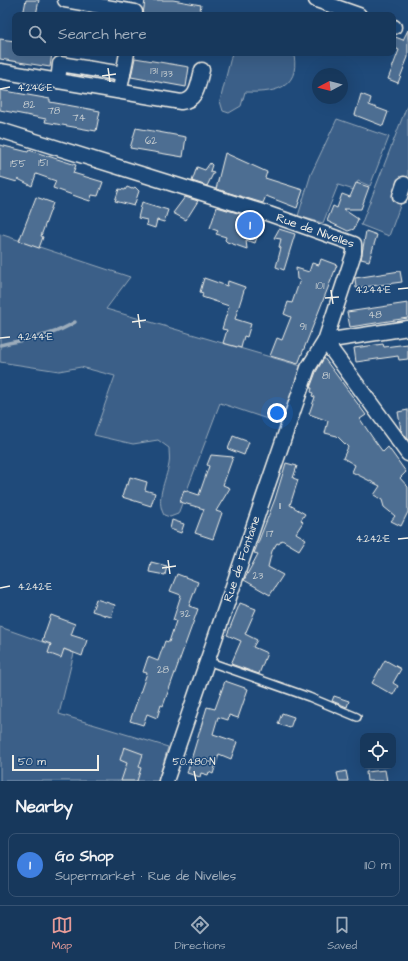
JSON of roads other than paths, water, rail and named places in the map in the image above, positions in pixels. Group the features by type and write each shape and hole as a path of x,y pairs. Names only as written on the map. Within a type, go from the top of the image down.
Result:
{"street":[{"path":"65,0 136,9"},
{"path":"316,0 350,12"},
{"path":"119,91 126,56"},
{"path":"58,81 60,64 123,74"},
{"path":"0,71 181,102 187,101 196,93 202,70"},
{"name":"Rue de Nivelles","path":"0,130 269,214 354,244 354,252 325,341"},
{"path":"408,328 325,341 408,454"},
{"name":"Rue de Fontaine","path":"166,781 308,368 325,341"}],"lane":[{"path":"207,661 357,717"}],"waterway":[{"path":"0,345 48,334 75,322"}],"place":[{"name":"Go Shop","path":"250,225"}]}
